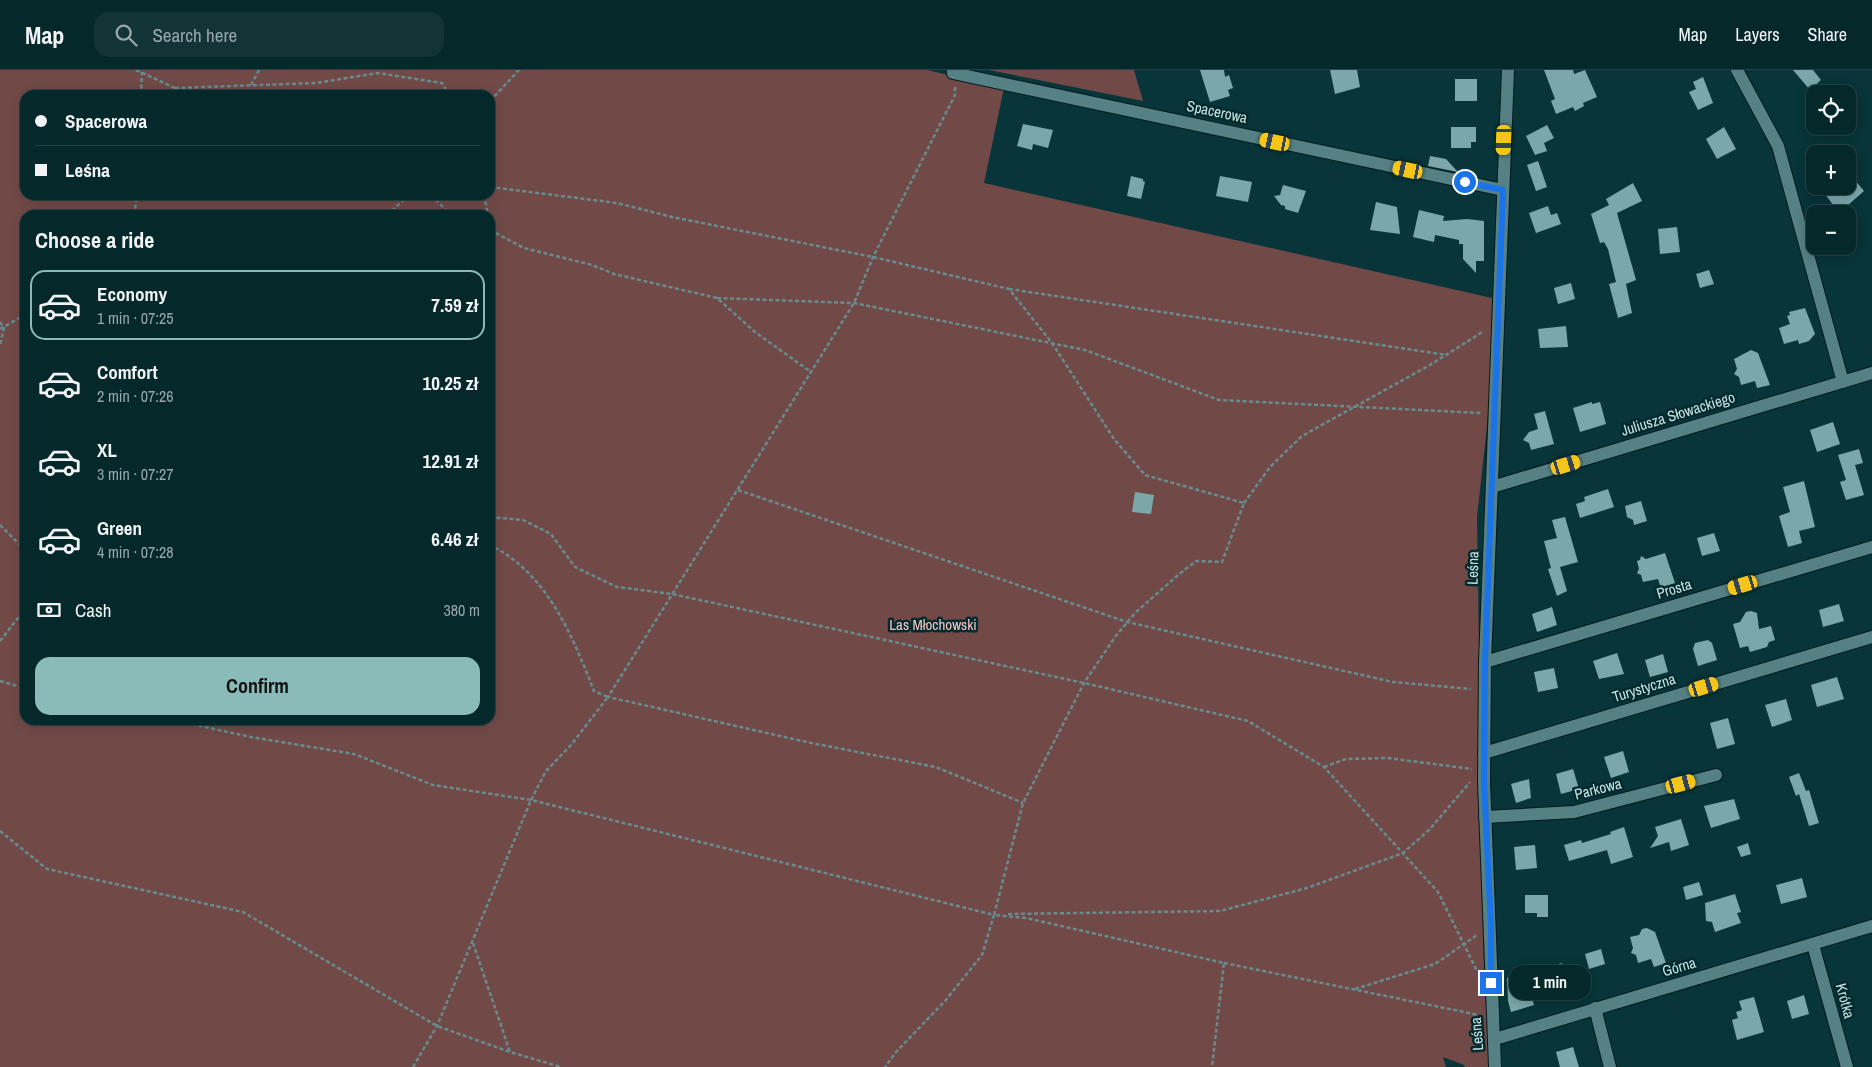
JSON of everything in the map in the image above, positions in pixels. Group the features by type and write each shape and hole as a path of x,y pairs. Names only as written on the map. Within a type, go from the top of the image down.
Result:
{"street":[{"name":"Leśna","path":"1496,1067 1485,816 1479,779 1484,753 1485,662 1508,70"},
{"path":"1737,70 1778,146 1843,382"},
{"name":"Spacerowa","path":"953,71 1503,190"},
{"name":"Juliusza Słowackiego","path":"1492,487 1872,373"},
{"name":"Prosta","path":"1485,662 1872,547"},
{"name":"Turystyczna","path":"1484,753 1872,637"},
{"name":"Parkowa","path":"1485,816 1574,812 1716,775"},
{"name":"Górna","path":"1495,1039 1872,926"},
{"name":"Krótka","path":"1813,944 1847,1067"},
{"path":"1595,1008 1610,1067"}],"path":[{"path":"136,70 142,71 179,90"},
{"path":"251,85 259,70"},
{"path":"495,96 519,70"},
{"path":"141,90 142,71"},
{"path":"412,1067 437,1026 531,800 546,771 571,745 608,697 854,303 873,257 955,95 953,71"},
{"path":"175,88 316,83 378,73 442,83 446,90"},
{"path":"495,189 617,203 672,217 873,257 1009,289 1447,355"},
{"path":"392,210 404,200"},
{"path":"436,200 446,210"},
{"path":"495,233 524,248 592,265 614,274 717,298 854,303 1085,350 1219,400 1496,414"},
{"path":"1009,289 1052,343 1114,439 1145,476 1244,502"},
{"path":"717,298 755,332 810,372"},
{"path":"0,329 20,318"},
{"path":"0,322 4,328 0,345"},
{"path":"885,1067 896,1052 945,1001 982,956 1023,803 1084,683 1127,622 1178,574 1196,561 1222,562 1244,502 1270,467 1302,436 1447,355 1498,322"},
{"path":"737,490 1127,622 1392,682 1485,690"},
{"path":"495,517 523,520 551,534 575,567 617,586 672,594 1084,683 1248,721 1324,767 1403,853 1438,892 1479,975"},
{"path":"0,525 20,545"},
{"path":"495,547 510,554 542,586 562,619 594,691 608,697 811,743 936,767 1023,803"},
{"path":"0,641 20,615"},
{"path":"0,681 20,687"},
{"path":"196,725 251,737 354,754 433,785 531,800 994,915 1026,918 1224,963 1493,1017"},
{"path":"994,915 1220,911 1306,888 1403,853 1479,779 1481,770 1428,765 1388,758 1346,760 1324,767"},
{"path":"0,831 46,869 243,912 437,1026 510,1052 561,1067"},
{"path":"1353,989 1435,964 1463,943 1491,927"},
{"path":"473,942 510,1052"},
{"path":"1212,1067 1224,963"}],"green space":[{"name":"Las Młochowski","path":"0,70 927,70 1004,88 984,183 1492,298 1491,390 1477,517 1484,966 1490,1067 1465,1067 1443,1057 1446,1067 0,1067"},
{"path":"989,70 1134,70 1143,101"}],"building":[{"path":"1200,70 1224,70 1225,77 1229,75 1233,88 1228,90 1230,96 1210,102"},
{"path":"1330,70 1357,70 1360,87 1335,94"},
{"path":"1544,70 1573,70 1574,74 1585,70 1597,97 1583,103 1584,106 1575,111 1573,107 1556,114 1551,101 1555,99"},
{"path":"1793,70 1813,70 1821,80 1816,85 1806,85"},
{"path":"1703,77 1713,103 1698,110 1689,92 1696,89 1693,82"},
{"path":"1455,79 1477,79 1477,101 1455,101"},
{"path":"1023,124 1053,130 1048,148 1033,144 1032,150 1017,146"},
{"path":"1547,125 1554,138 1544,143 1547,151 1535,155 1526,136"},
{"path":"1451,127 1476,127 1476,142 1471,142 1471,148 1451,148"},
{"path":"1724,127 1736,149 1717,159 1706,139"},
{"path":"1430,156 1446,159 1458,172 1428,166"},
{"path":"1538,161 1547,187 1536,191 1527,165"},
{"path":"1131,176 1143,179 1145,182 1141,199 1127,196"},
{"path":"1220,176 1252,182 1248,202 1216,196"},
{"path":"1856,182 1864,191 1848,205 1833,205 1826,195 1856,195"},
{"path":"1633,183 1642,201 1617,213 1636,280 1626,284 1632,313 1618,318 1609,284 1616,282 1608,249 1604,242 1600,243 1591,214 1609,205 1606,199"},
{"path":"1283,185 1306,191 1298,213 1285,209 1285,206 1281,205 1274,196 1280,195"},
{"path":"1376,202 1397,207 1400,234 1370,230"},
{"path":"1548,206 1551,215 1557,213 1561,224 1536,233 1529,213"},
{"path":"1419,210 1444,216 1443,221 1467,219 1484,221 1484,261 1476,261 1476,273 1463,259 1463,244 1459,244 1459,240 1435,235 1434,242 1413,237"},
{"path":"1677,227 1680,252 1660,254 1658,229"},
{"path":"1709,270 1714,284 1700,288 1696,274"},
{"path":"1571,283 1575,299 1558,304 1554,288"},
{"path":"1805,308 1815,334 1809,341 1799,344 1798,340 1784,344 1779,328 1790,324 1787,316 1790,315 1789,312"},
{"path":"1566,326 1568,347 1540,348 1538,329"},
{"path":"1751,350 1758,353 1770,385 1757,388 1755,381 1741,385 1739,377 1734,374 1737,369 1734,359"},
{"path":"1592,402 1592,404 1600,402 1606,424 1580,432 1573,408"},
{"path":"1545,411 1554,444 1531,450 1529,443 1523,440 1529,432 1538,429 1534,414"},
{"path":"1833,422 1840,444 1817,452 1810,430"},
{"path":"1859,449 1863,463 1855,465 1864,495 1846,500 1840,482 1846,480 1838,455"},
{"path":"1804,481 1815,527 1799,531 1802,543 1788,547 1779,516 1790,512 1783,487"},
{"path":"1608,489 1614,507 1580,518 1576,504 1585,501 1584,497"},
{"path":"1135,492 1154,495 1151,514 1132,512"},
{"path":"1641,501 1647,521 1634,525 1633,520 1627,517 1625,506"},
{"path":"1565,517 1578,562 1560,567 1567,591 1557,596 1548,569 1551,568 1544,541 1557,538 1552,520"},
{"path":"1714,533 1720,551 1702,556 1697,538"},
{"path":"1665,553 1675,583 1661,588 1658,579 1643,582 1641,575 1637,573 1639,569 1637,561 1640,560 1641,556 1646,559"},
{"path":"1839,604 1844,621 1823,627 1819,610"},
{"path":"1552,607 1557,625 1537,632 1532,614"},
{"path":"1746,612 1757,613 1759,629 1771,626 1775,640 1769,642 1767,647 1750,652 1748,646 1740,648 1733,624 1740,622"},
{"path":"1708,640 1712,643 1717,660 1698,666 1693,649 1695,643"},
{"path":"1617,653 1624,674 1599,679 1593,661"},
{"path":"1663,654 1668,672 1650,677 1645,660"},
{"path":"1554,668 1558,688 1538,692 1534,672"},
{"path":"1837,677 1844,699 1817,707 1811,685"},
{"path":"1786,699 1792,720 1772,727 1765,705"},
{"path":"1728,718 1735,744 1717,749 1710,723"},
{"path":"1623,751 1629,772 1611,778 1604,757"},
{"path":"1573,769 1579,789 1561,794 1556,774"},
{"path":"1799,773 1806,791 1809,790 1819,823 1809,826 1799,794 1796,796 1789,777"},
{"path":"1529,779 1531,798 1516,803 1511,784"},
{"path":"1734,799 1740,819 1711,828 1704,806"},
{"path":"1681,819 1689,845 1671,851 1669,842 1650,848 1658,836 1655,827"},
{"path":"1624,827 1633,857 1611,864 1607,850 1569,861 1564,845 1581,840 1582,843 1611,834 1610,832"},
{"path":"1748,843 1751,854 1741,857 1737,847"},
{"path":"1535,845 1537,868 1516,870 1514,847"},
{"path":"1802,878 1807,897 1781,904 1776,885"},
{"path":"1699,882 1703,895 1686,900 1683,887"},
{"path":"1735,894 1741,912 1737,913 1741,923 1715,932 1712,922 1706,921 1705,903"},
{"path":"1525,895 1548,895 1548,917 1537,917 1537,913 1525,913"},
{"path":"1647,928 1655,932 1666,963 1654,967 1651,959 1638,963 1636,955 1631,953 1633,948 1630,937 1639,935 1642,929"},
{"path":"1601,949 1605,964 1589,969 1585,954"},
{"path":"1562,963 1566,976 1529,988 1534,1005 1511,1012 1508,1001 1507,978"},
{"path":"1804,995 1809,1014 1792,1019 1787,1001"},
{"path":"1754,997 1764,1032 1737,1040 1732,1020 1738,1018 1736,1012 1742,1010 1739,1001"},
{"path":"1573,1047 1579,1067 1560,1067 1556,1052"}],"route":[{"path":"1465,182 1503,190 1496,414 1485,662 1484,782 1491,927 1491,983"}]}
